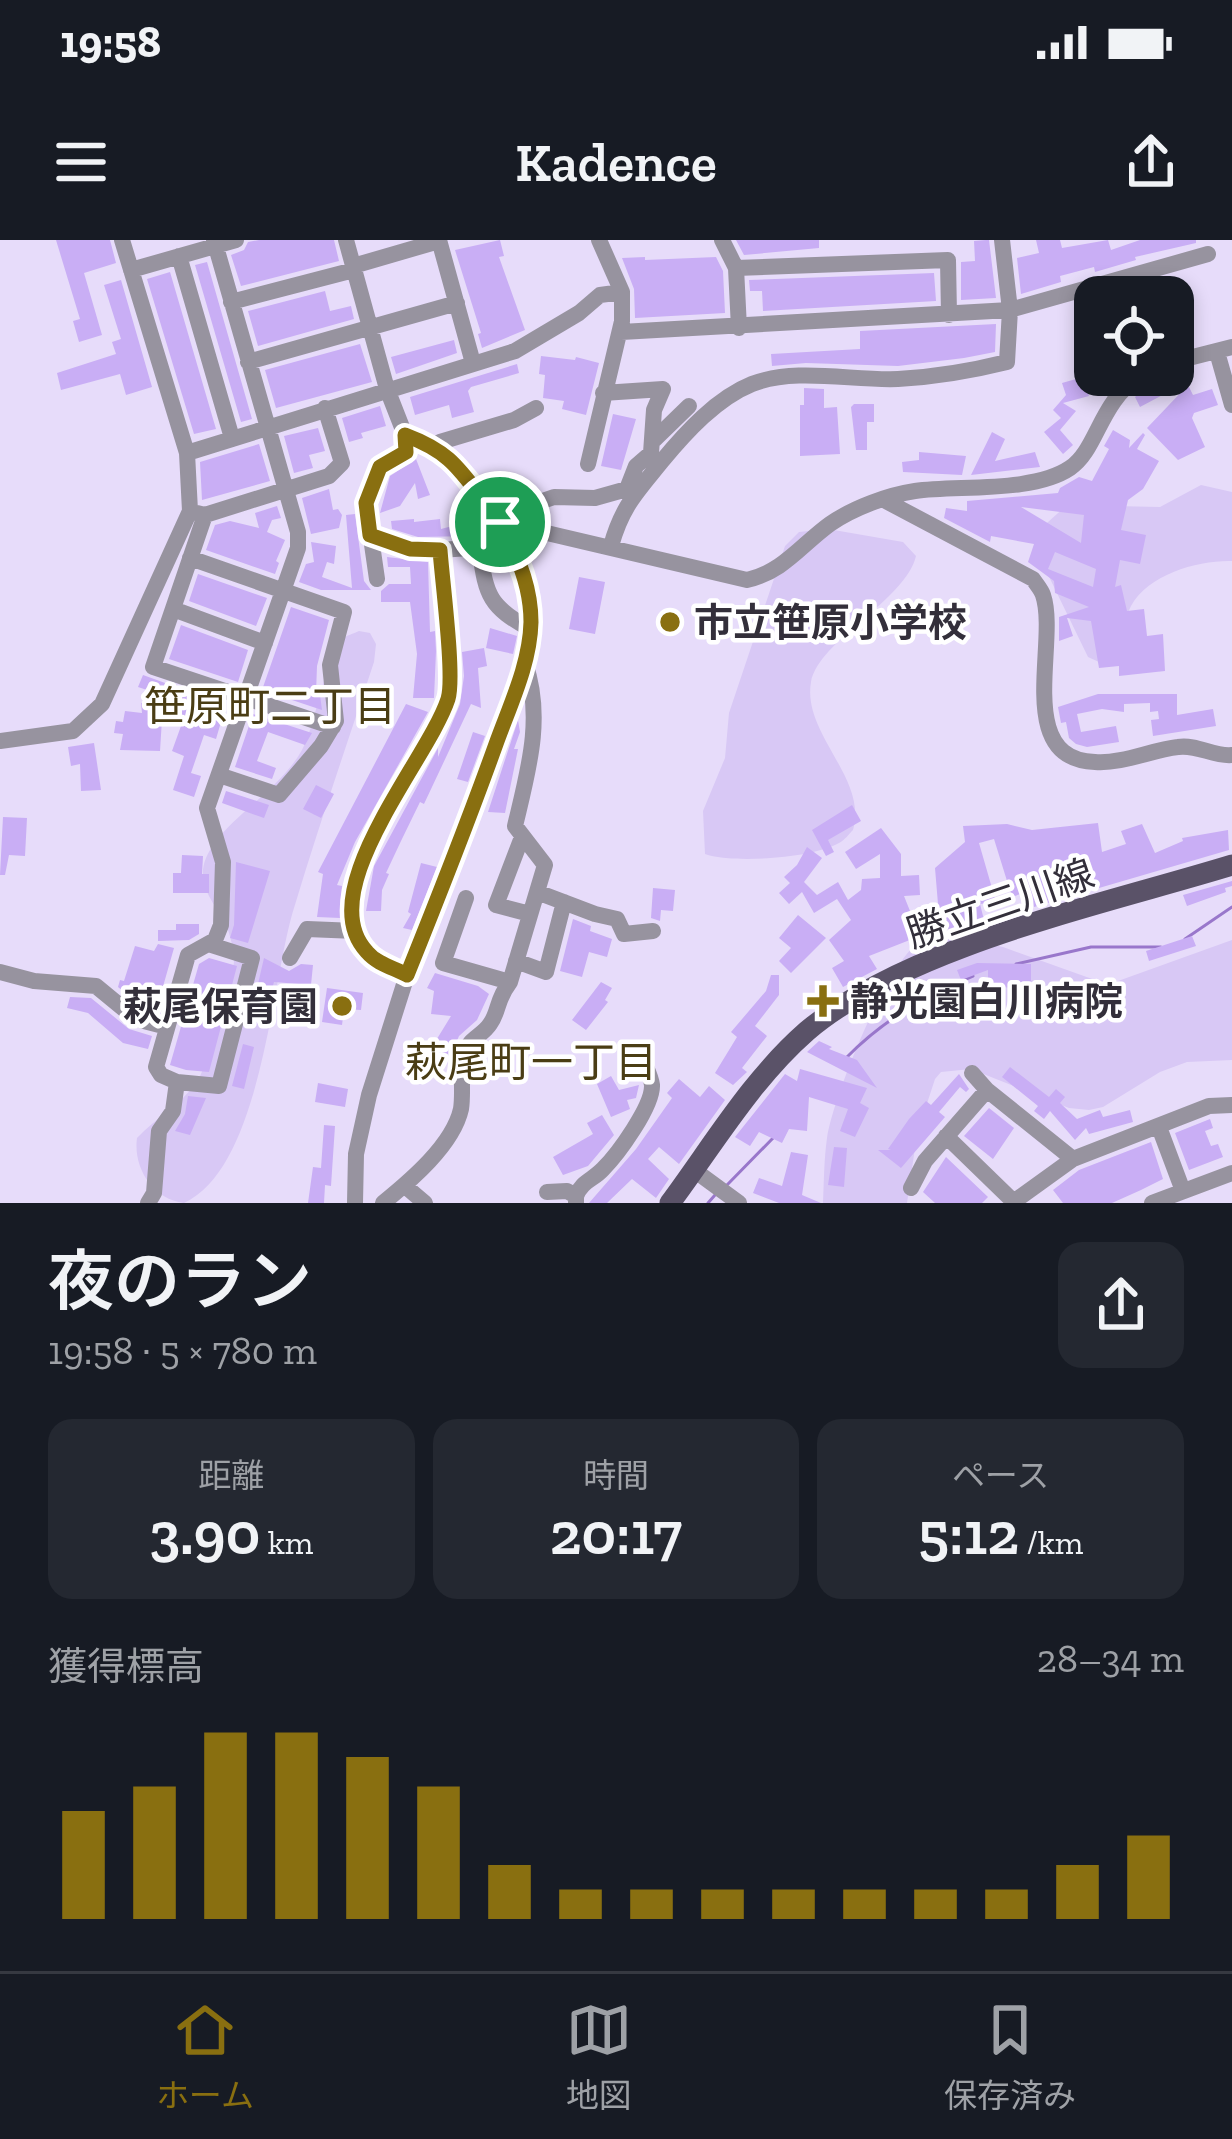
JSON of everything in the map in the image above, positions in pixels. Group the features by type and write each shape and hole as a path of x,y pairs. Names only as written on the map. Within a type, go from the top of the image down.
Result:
{"main road":[{"name":"勝立三川線","path":"670,1203 773,1065 808,1030 842,1006 925,964 1006,933 1232,865"}],"street":[{"path":"122,240 187,453 197,513 190,558 153,667 333,727"},
{"path":"131,270 236,240"},
{"path":"346,240 387,389 405,435 406,452 380,467 366,503 376,579"},
{"path":"588,464 620,332 622,292 598,240"},
{"path":"722,240 736,268 739,328"},
{"path":"610,546 620,513 645,482 695,425 738,392 772,378 899,379 1007,362 1010,310 1002,240"},
{"path":"620,332 1010,310 1202,256 1189,240"},
{"path":"231,302 439,241 473,363"},
{"path":"208,944 252,958 219,1086 177,1082 161,1076 156,1067 188,956 208,944 215,940 221,925 223,862 207,808 298,548 298,532 215,243"},
{"path":"179,256 232,438"},
{"path":"736,268 948,260 949,315"},
{"path":"187,453 515,351 600,295 622,292"},
{"path":"248,362 457,303"},
{"path":"1194,357 1225,350 1232,405"},
{"path":"498,519 554,496 595,498 627,489 637,466 651,453 654,410 662,389 603,393"},
{"path":"498,519 747,580 790,561 833,522 884,500 915,491 1022,482 1069,469 1084,454 1116,396"},
{"path":"654,440 689,406"},
{"path":"0,741 73,731 102,704 197,513 329,476 342,463 326,408"},
{"path":"436,447 536,408"},
{"path":"355,1203 361,1126 407,975 525,663 530,628 526,586 512,543 498,519 454,462 436,447 405,435"},
{"path":"884,500 1033,579 1044,596 1049,730 1062,751 1097,763 1189,746 1232,755"},
{"path":"370,535 410,549 480,552 485,590 502,614 530,628"},
{"path":"407,975 364,950 352,906 360,863 447,700 440,550"},
{"path":"190,558 344,612 331,664 336,698 333,727 279,794 219,775"},
{"path":"172,609 265,643"},
{"path":"383,1203 405,1186 454,1125 460,1110 464,1054 491,1024 496,999 510,982 545,865 515,826 534,748 525,663"},
{"path":"522,837 496,905 530,914"},
{"path":"537,892 617,919 624,934 652,931"},
{"path":"466,898 443,963 510,982"},
{"path":"516,961 546,972 564,902"},
{"path":"290,958 307,928 356,931"},
{"path":"0,972 34,981 95,986 136,1019 166,1027"},
{"path":"547,1192 568,1191 576,1199 580,1185 602,1172 622,1146 652,1088 642,1057"},
{"path":"972,1072 987,1090 1073,1159"},
{"path":"148,1203 154,1193 159,1131 173,1111 177,1082"},
{"path":"911,1188 925,1161 987,1090"},
{"path":"946,1136 1014,1202 1073,1159 1208,1106 1232,1105"},
{"path":"1159,1127 1183,1191"},
{"path":"694,1170 739,1203"},
{"path":"1152,1203 1232,1173"},
{"path":"405,1186 425,1203"}],"shaded area":[{"path":"1201,485 1232,492 1232,561 1190,566 1149,585 1131,606 1113,650 1099,662 1088,657 1038,554 1038,531 1067,505 1160,507"},
{"path":"828,529 903,542 916,556 896,588 829,651 811,682 816,720 852,792 853,830 841,842 793,856 734,859 705,854 703,811 725,758 729,713 785,546 799,532"},
{"path":"359,631 370,633 376,644 374,662 294,908 247,1113 231,1152 210,1183 184,1203 173,1200 147,1180 138,1160 137,1138 197,1082 229,985 233,947 205,885 206,858 224,831 292,765 307,738 336,647"},
{"path":"952,936 1003,947 1095,980 1118,981 1232,940 1232,1060 1187,1062 1089,1110 1069,1108 971,1069 941,1072 917,1134 907,1203 823,1203 831,1119 880,998 910,950 924,939"}],"building":[{"path":"56,240 110,240 116,263 84,273 102,335 79,342 73,321 80,319"},
{"path":"259,240 334,240 339,261 241,286 231,255"},
{"path":"500,240 504,256 499,257 525,330 482,348 455,250"},
{"path":"736,240 819,240 819,248 744,255"},
{"path":"989,240 996,298 961,300 961,262 975,261 974,241"},
{"path":"1036,240 1060,240 1062,248 1108,240 1111,250 1140,240 1196,243 1095,272 1094,267 1060,276 1061,282 1021,294 1017,258 1039,253"},
{"path":"716,257 723,271 725,313 635,318 634,289 622,258"},
{"path":"207,262 252,419 241,422 195,265"},
{"path":"170,272 216,429 194,434 147,279"},
{"path":"934,273 936,301 763,311 762,291 750,291 749,280"},
{"path":"121,280 152,387 126,395 120,374 61,390 57,373 116,354 112,342 121,339 104,285"},
{"path":"325,291 330,311 351,306 354,319 258,346 248,311"},
{"path":"996,324 995,352 964,358 898,366 772,366 771,354 860,349 860,331"},
{"path":"454,340 457,353 396,374 391,357"},
{"path":"360,344 372,382 276,408 265,370"},
{"path":"541,356 599,363 586,415 562,409 564,401 543,398"},
{"path":"517,364 519,373 471,387 474,412 452,418 449,405 415,415 410,397"},
{"path":"1074,380 1074,396 1089,396 1063,403 1076,411 1060,430 1073,445 1063,454 1044,432 1061,418 1053,410 1066,395 1062,383"},
{"path":"804,388 824,389 824,408 837,407 840,454 800,456"},
{"path":"1212,389 1218,405 1192,418 1205,447 1178,460 1147,428 1178,396"},
{"path":"1136,396 1161,396 1140,407"},
{"path":"854,404 874,404 874,422 867,422 867,450 856,450"},
{"path":"380,406 386,426 349,442 342,418"},
{"path":"613,414 636,419 621,470 601,466"},
{"path":"318,428 325,451 309,455 313,468 294,473 284,436"},
{"path":"1113,430 1130,440 1129,448 1143,433 1137,449 1159,461 1143,489 1128,500 1121,530 1146,535 1140,564 1120,560 1115,587 1121,585 1127,611 1144,609 1147,636 1163,634 1165,671 1119,676 1119,666 1099,668 1091,621 1067,618 1073,636 1059,641 1059,617 1089,607 1055,593 1054,581 1028,562 1034,544 991,536 990,542 944,518 946,508 967,511 967,501 1058,493 1079,477 1092,481 1109,449 1104,446","holes":["1021,507 1084,515 1081,543","1055,552 1096,569 1093,587 1048,569"]},
{"path":"992,432 1005,439 995,461 1035,452 1040,467 971,475"},
{"path":"259,444 270,481 202,500 200,462"},
{"path":"919,452 966,456 962,475 903,472 902,462 919,460"},
{"path":"416,459 430,495 418,499 415,483 400,506 380,513 390,476"},
{"path":"329,489 333,510 342,515 339,528 311,534 302,498"},
{"path":"277,506 281,518 272,520 267,532 285,540 275,574 206,550 215,525 230,521 259,528 255,513"},
{"path":"355,514 364,581 371,590 321,590 299,582 306,564 314,562 311,542 336,546 334,564 327,562 322,577 352,588 346,515"},
{"path":"440,519 441,529 472,521 476,536 418,537 392,529 391,521"},
{"path":"387,557 428,562 430,632 435,631 436,651 434,698 413,698 417,654 410,602 381,602 381,591 389,584 411,584 410,567 388,567"},
{"path":"198,574 267,598 256,626 189,601"},
{"path":"579,577 605,582 595,634 569,629"},
{"path":"291,607 329,620 317,666 316,693 322,710 262,690"},
{"path":"181,625 248,650 238,682 169,659"},
{"path":"490,628 517,636 513,654 486,648"},
{"path":"484,648 487,666 478,668 481,708 471,704 424,804 420,802 386,873 381,911 366,911 374,866 438,748 438,757 460,704 462,652"},
{"path":"143,675 226,705 216,739 204,735 191,773 201,776 194,797 173,790 184,756 172,751 181,726 162,719 160,751 120,750 123,734 114,733 125,711 142,713 141,703 174,699 138,687"},
{"path":"1098,694 1177,694 1177,715 1213,709 1216,726 1153,736 1151,720 1159,719 1158,711 1150,712 1150,703 1124,704 1124,712 1102,709 1077,714 1081,732 1116,726 1119,742 1076,744 1069,738 1066,722 1061,723 1058,707"},
{"path":"406,704 428,712 355,842 337,885 342,886 340,918 317,917 323,874 318,872"},
{"path":"253,714 312,733 305,745 268,732 257,761 276,768 272,779 235,767"},
{"path":"518,720 520,732 514,749 518,749 505,813 488,812"},
{"path":"473,732 485,736 468,782 457,779"},
{"path":"94,743 101,790 81,791 80,764 71,766 68,747"},
{"path":"316,785 334,794 321,818 303,809"},
{"path":"226,791 269,805 264,818 222,803"},
{"path":"852,805 861,821 828,840 834,852 826,856 812,830"},
{"path":"3,817 27,818 25,856 9,855 5,875 0,875"},
{"path":"1098,823 1102,852 1126,844 1121,831 1142,824 1155,853 1182,838 1228,830 1229,850 1034,907 1029,891 1012,897 994,839 979,843 996,902 980,904 985,924 941,940 935,868 965,842 963,826 1007,824 1032,830"},
{"path":"881,828 901,854 901,876 919,875 920,895 904,896 920,936 869,956 877,969 843,987 832,968 844,961 829,940 851,920 837,899 814,913 802,892 789,904 779,893 790,883 784,877 807,847 822,858 804,882 817,895 838,882 848,900 861,890 862,879 880,878 880,854 856,869 845,852"},
{"path":"182,855 203,856 202,874 209,874 209,893 173,893 173,873 181,873"},
{"path":"236,862 270,871 248,943 230,938"},
{"path":"421,863 437,867 412,930 403,928 411,914"},
{"path":"1232,881 1226,892 1187,906 1183,895"},
{"path":"653,888 675,890 673,911 661,910 660,921 651,918"},
{"path":"798,915 826,938 791,973 779,961 791,948 779,938"},
{"path":"573,919 612,939 607,957 589,952 582,977 560,971"},
{"path":"176,924 199,924 199,934 189,940 158,941 158,930 176,930"},
{"path":"1192,936 1196,946 1149,961 1146,951"},
{"path":"158,944 174,948 156,1011 142,1007 118,987 135,946 154,951"},
{"path":"209,958 237,966 209,1072 186,1070 170,1065 199,964"},
{"path":"264,958 289,971 301,964 313,965 311,985 274,982 265,1013 252,1010"},
{"path":"977,963 1031,964 1031,988 988,987 988,970 961,980 957,970"},
{"path":"435,973 489,994 450,1057 432,1047 451,1016 431,1014 434,991 427,988"},
{"path":"771,975 779,975 779,995 755,1026 767,1036 742,1068 747,1072 733,1085 715,1073 737,1037 731,1032 766,991"},
{"path":"601,982 612,988 608,1002 586,1030 572,1020"},
{"path":"327,988 363,993 361,1010 344,1009 342,1025 322,1022"},
{"path":"70,997 91,998 129,1029 152,1036 148,1049 123,1043 88,1013 67,1008"},
{"path":"819,1041 857,1060 877,1088 807,1052"},
{"path":"243,1044 254,1047 244,1089 232,1086"},
{"path":"1010,1067 1049,1097 1056,1089 1065,1097 1060,1103 1077,1119 1100,1110 1103,1117 1130,1110 1133,1122 1089,1134 1086,1128 1075,1140 1050,1111 1044,1119 1034,1111 1038,1106 1002,1077"},
{"path":"800,1069 867,1088 860,1103 869,1108 855,1137 840,1131 848,1109 809,1097 807,1131 789,1129 782,1143 759,1132 750,1146 735,1137 785,1074 797,1081"},
{"path":"959,1074 969,1089 960,1087 939,1112 945,1117 901,1168 878,1150 891,1150 909,1119 926,1101 931,1105"},
{"path":"611,1076 619,1090 639,1085 636,1098 627,1100 630,1109 611,1117 597,1084"},
{"path":"679,1079 700,1097 709,1086 725,1100 679,1164 659,1147 648,1159 669,1179 656,1198 632,1179 607,1203 589,1203 636,1149 672,1098 667,1093"},
{"path":"318,1083 348,1089 345,1107 315,1102"},
{"path":"188,1096 206,1098 190,1135 175,1131"},
{"path":"989,1108 1014,1128 993,1159 964,1136"},
{"path":"602,1115 614,1135 588,1166 563,1175 553,1157 593,1134 587,1123"},
{"path":"1210,1119 1213,1128 1205,1131 1211,1146 1218,1144 1223,1157 1189,1170 1175,1133"},
{"path":"324,1125 335,1126 331,1186 325,1185 324,1203 308,1203 313,1167 321,1168"},
{"path":"1151,1142 1163,1179 1141,1190 1112,1203 1063,1203 1053,1190 1079,1170"},
{"path":"834,1147 847,1148 844,1187 828,1185"},
{"path":"791,1152 808,1155 802,1195 821,1203 779,1203 753,1193 759,1178 782,1186"},
{"path":"946,1157 988,1197 982,1203 935,1203 923,1192"}],"waterway":[{"path":"1185,939 1232,907"},
{"path":"1016,964 1091,947 1161,947"},
{"path":"846,1058 905,1011 973,976"},
{"path":"727,1185 775,1136"},
{"path":"708,1203 715,1195"}],"place":[{"name":"市立笹原小学校","path":"670,622"},
{"name":"静光園白川病院","path":"823,1001"},
{"name":"萩尾保育園","path":"342,1006"}],"district":[{"name":"笹原町二丁目","path":"270,706"},
{"name":"萩尾町一丁目","path":"531,1062"}],"route":[{"path":"405,435 436,447 454,462 500,522 526,586 531,618 528,655 407,975 376,960 357,938 354,879 447,700 440,550 410,549 370,535 366,503 380,467 406,452 405,435"}]}
